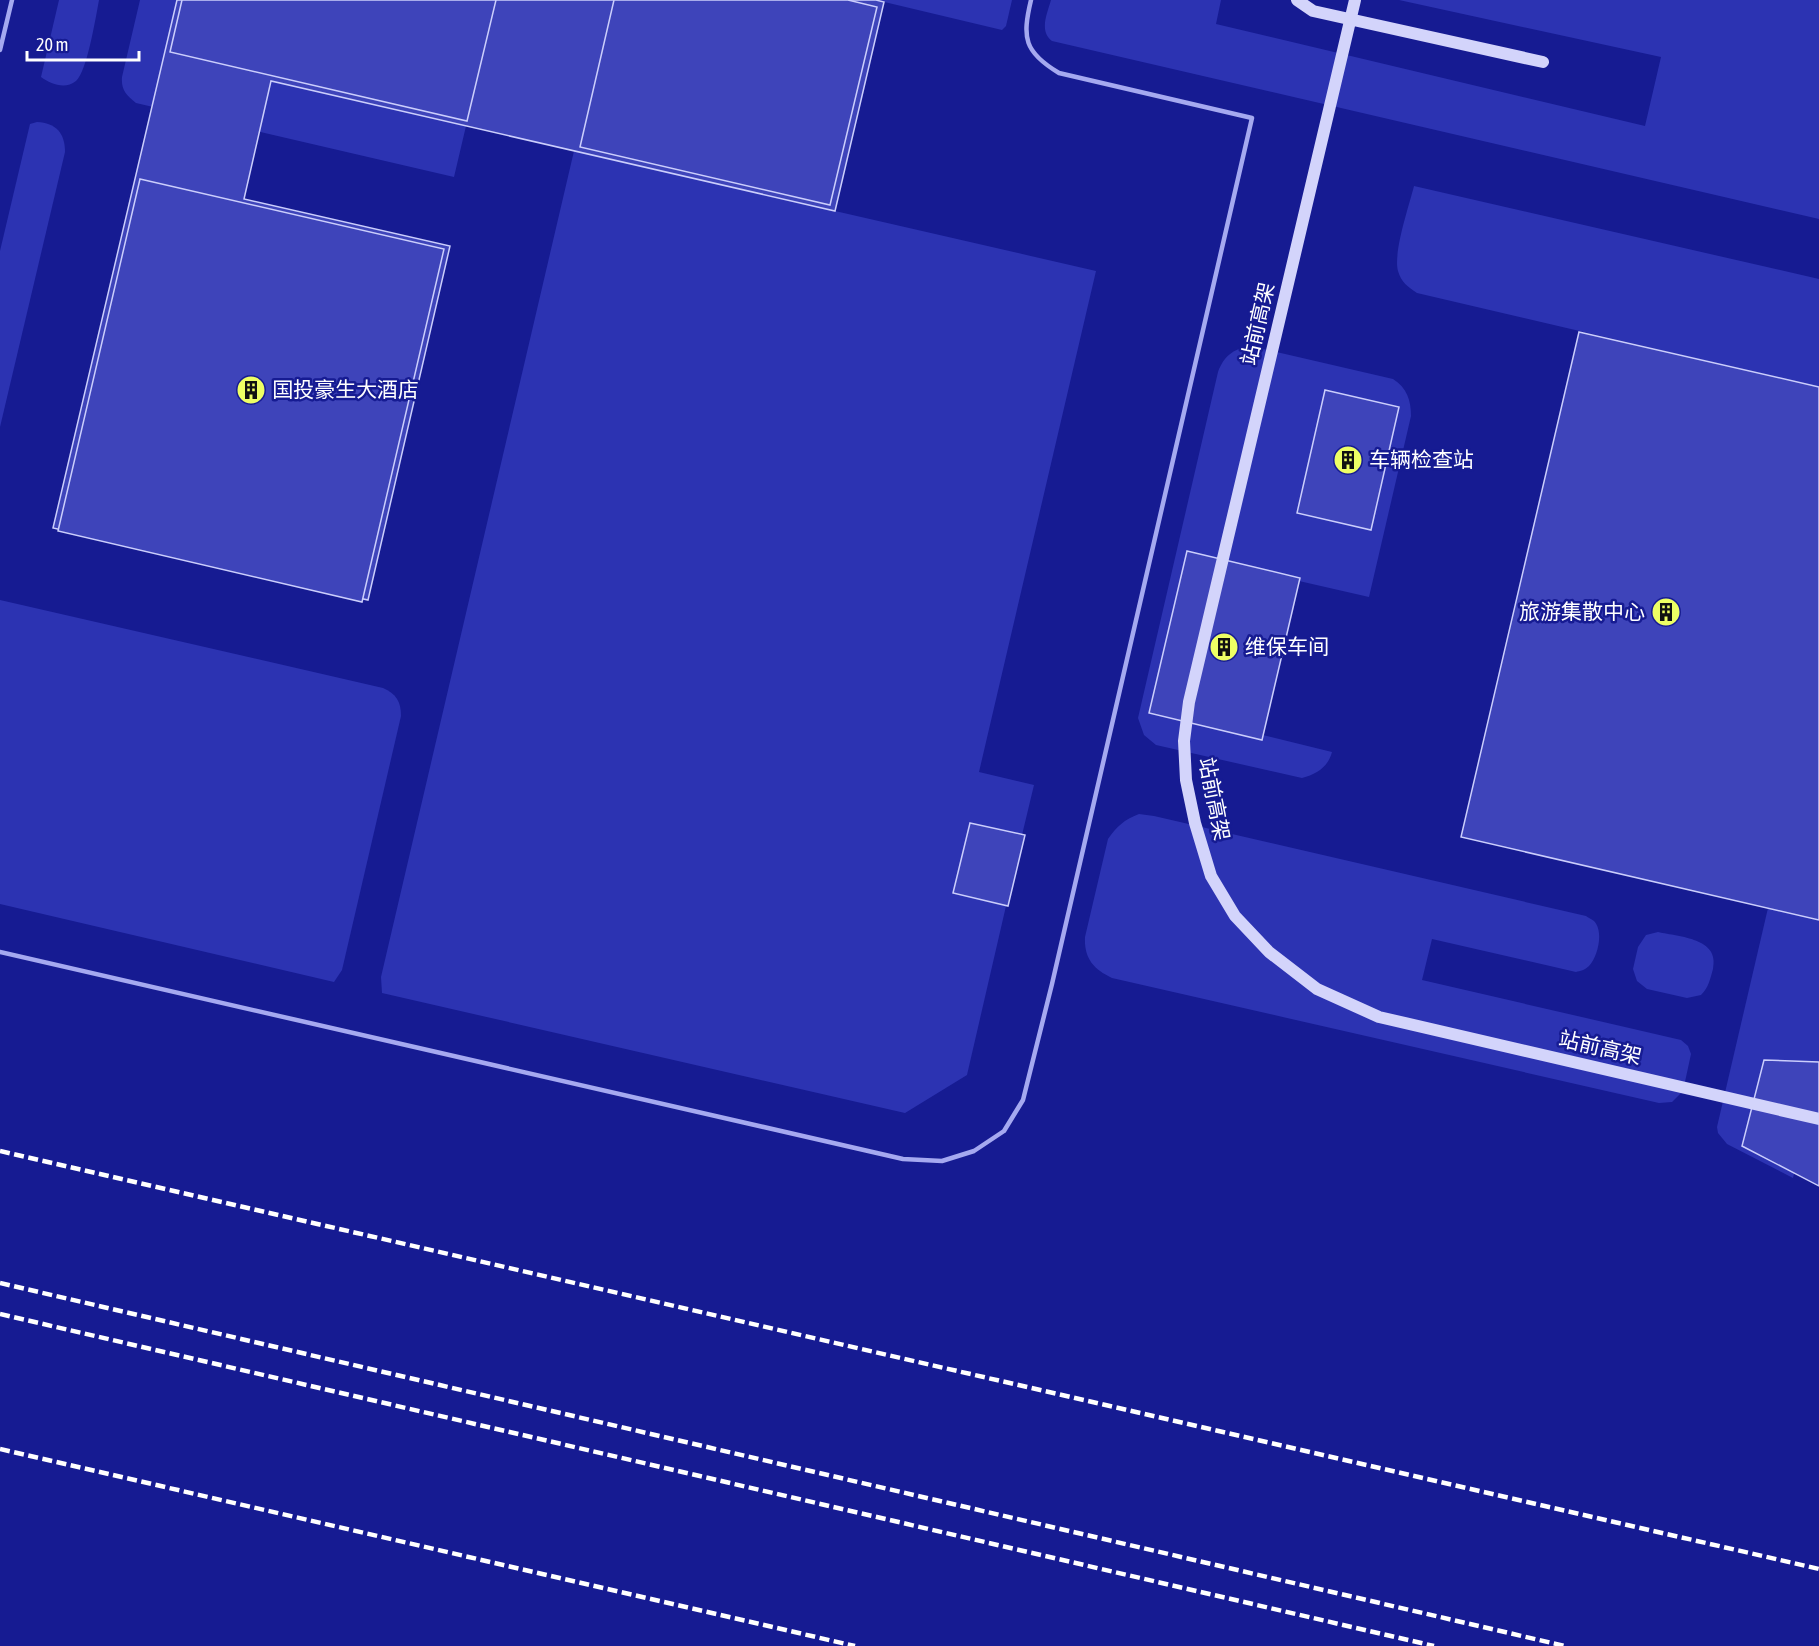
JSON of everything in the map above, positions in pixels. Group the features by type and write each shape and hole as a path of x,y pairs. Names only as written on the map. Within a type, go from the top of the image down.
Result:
{"main road":[{"path":"1297,0 1313,11 1543,62"},
{"name":"站前高架","path":"1355,0 1189,702 1184,741 1186,780 1195,823 1211,876 1235,916 1269,952 1317,989 1379,1017 1819,1119"}],"lane":[{"path":"0,50 12,0"},
{"path":"0,952 903,1159 942,1161 974,1151 1004,1131 1023,1100 1052,984 1252,118 1059,73 1039,61 1027,42 1026,20 1031,0"}],"shaded area":[{"path":"59,0 99,0 84,67 76,81 63,86 41,77"},
{"path":"140,0 177,0 164,55 466,126 454,177 136,103 125,92 122,77"},
{"path":"876,0 1012,0 1006,26 1002,30"},
{"path":"1051,0 1221,0 1216,24 1645,126 1661,57 1399,0 1819,0 1819,219 1052,41 1045,27"},
{"path":"37,122 49,124 58,130 65,145 65,152 0,427 0,251 30,124"},
{"path":"574,151 1096,271 979,772 1034,785 1022,835 970,823 953,893 1006,906 967,1075 905,1113 382,993 381,977"},
{"path":"1414,186 1819,279 1819,387 1417,293 1401,278 1397,263 1405,217"},
{"path":"1250,346 1393,379 1405,390 1410,405 1411,416 1369,597 1299,581 1263,735 1332,752 1328,762 1321,769 1302,778 1156,745 1144,735 1138,718 1218,372 1230,354"},
{"path":"0,600 383,688 394,696 399,702 401,716 342,970 334,982 0,904"},
{"path":"1139,814 1586,916 1597,925 1599,944 1592,962 1582,970 1576,972 1432,939 1422,980 1681,1040 1688,1046 1691,1054 1683,1091 1672,1102 1659,1103 1112,978 1091,962 1086,951 1085,937 1108,839 1121,824"},
{"path":"1768,908 1819,920 1819,1068 1793,1178 1727,1144 1718,1133 1717,1127"},
{"path":"1658,932 1696,941 1710,951 1714,959 1713,969 1708,986 1701,995 1687,998 1647,989 1637,981 1633,969 1638,947 1646,935"}],"building":[{"path":"177,0 876,0 884,2 835,211 271,81 244,199 450,246 368,600 53,528"},
{"path":"182,0 496,0 467,121 170,52"},
{"path":"614,0 848,0 877,7 830,205 580,147"},
{"name":"国投豪生大酒店","path":"140,179 444,249 362,602 58,531"},
{"name":"旅游集散中心","path":"1579,332 1819,387 1819,920 1461,837"},
{"name":"车辆检查站","path":"1325,390 1399,407 1371,530 1297,513"},
{"name":"维保车间","path":"1187,551 1300,578 1262,740 1149,713"},
{"path":"970,823 1025,835 1008,906 953,893"},
{"path":"1764,1060 1819,1062 1819,1186 1742,1146"}],"railway":[{"path":"0,1151 1819,1569"},
{"path":"0,1283 1565,1646"},
{"path":"0,1314 1434,1646"},
{"path":"0,1449 855,1646"}],"place":[{"name":"国投豪生大酒店","path":"251,390"},
{"name":"车辆检查站","path":"1348,460"},
{"name":"旅游集散中心","path":"1666,612"},
{"name":"维保车间","path":"1224,647"}]}
